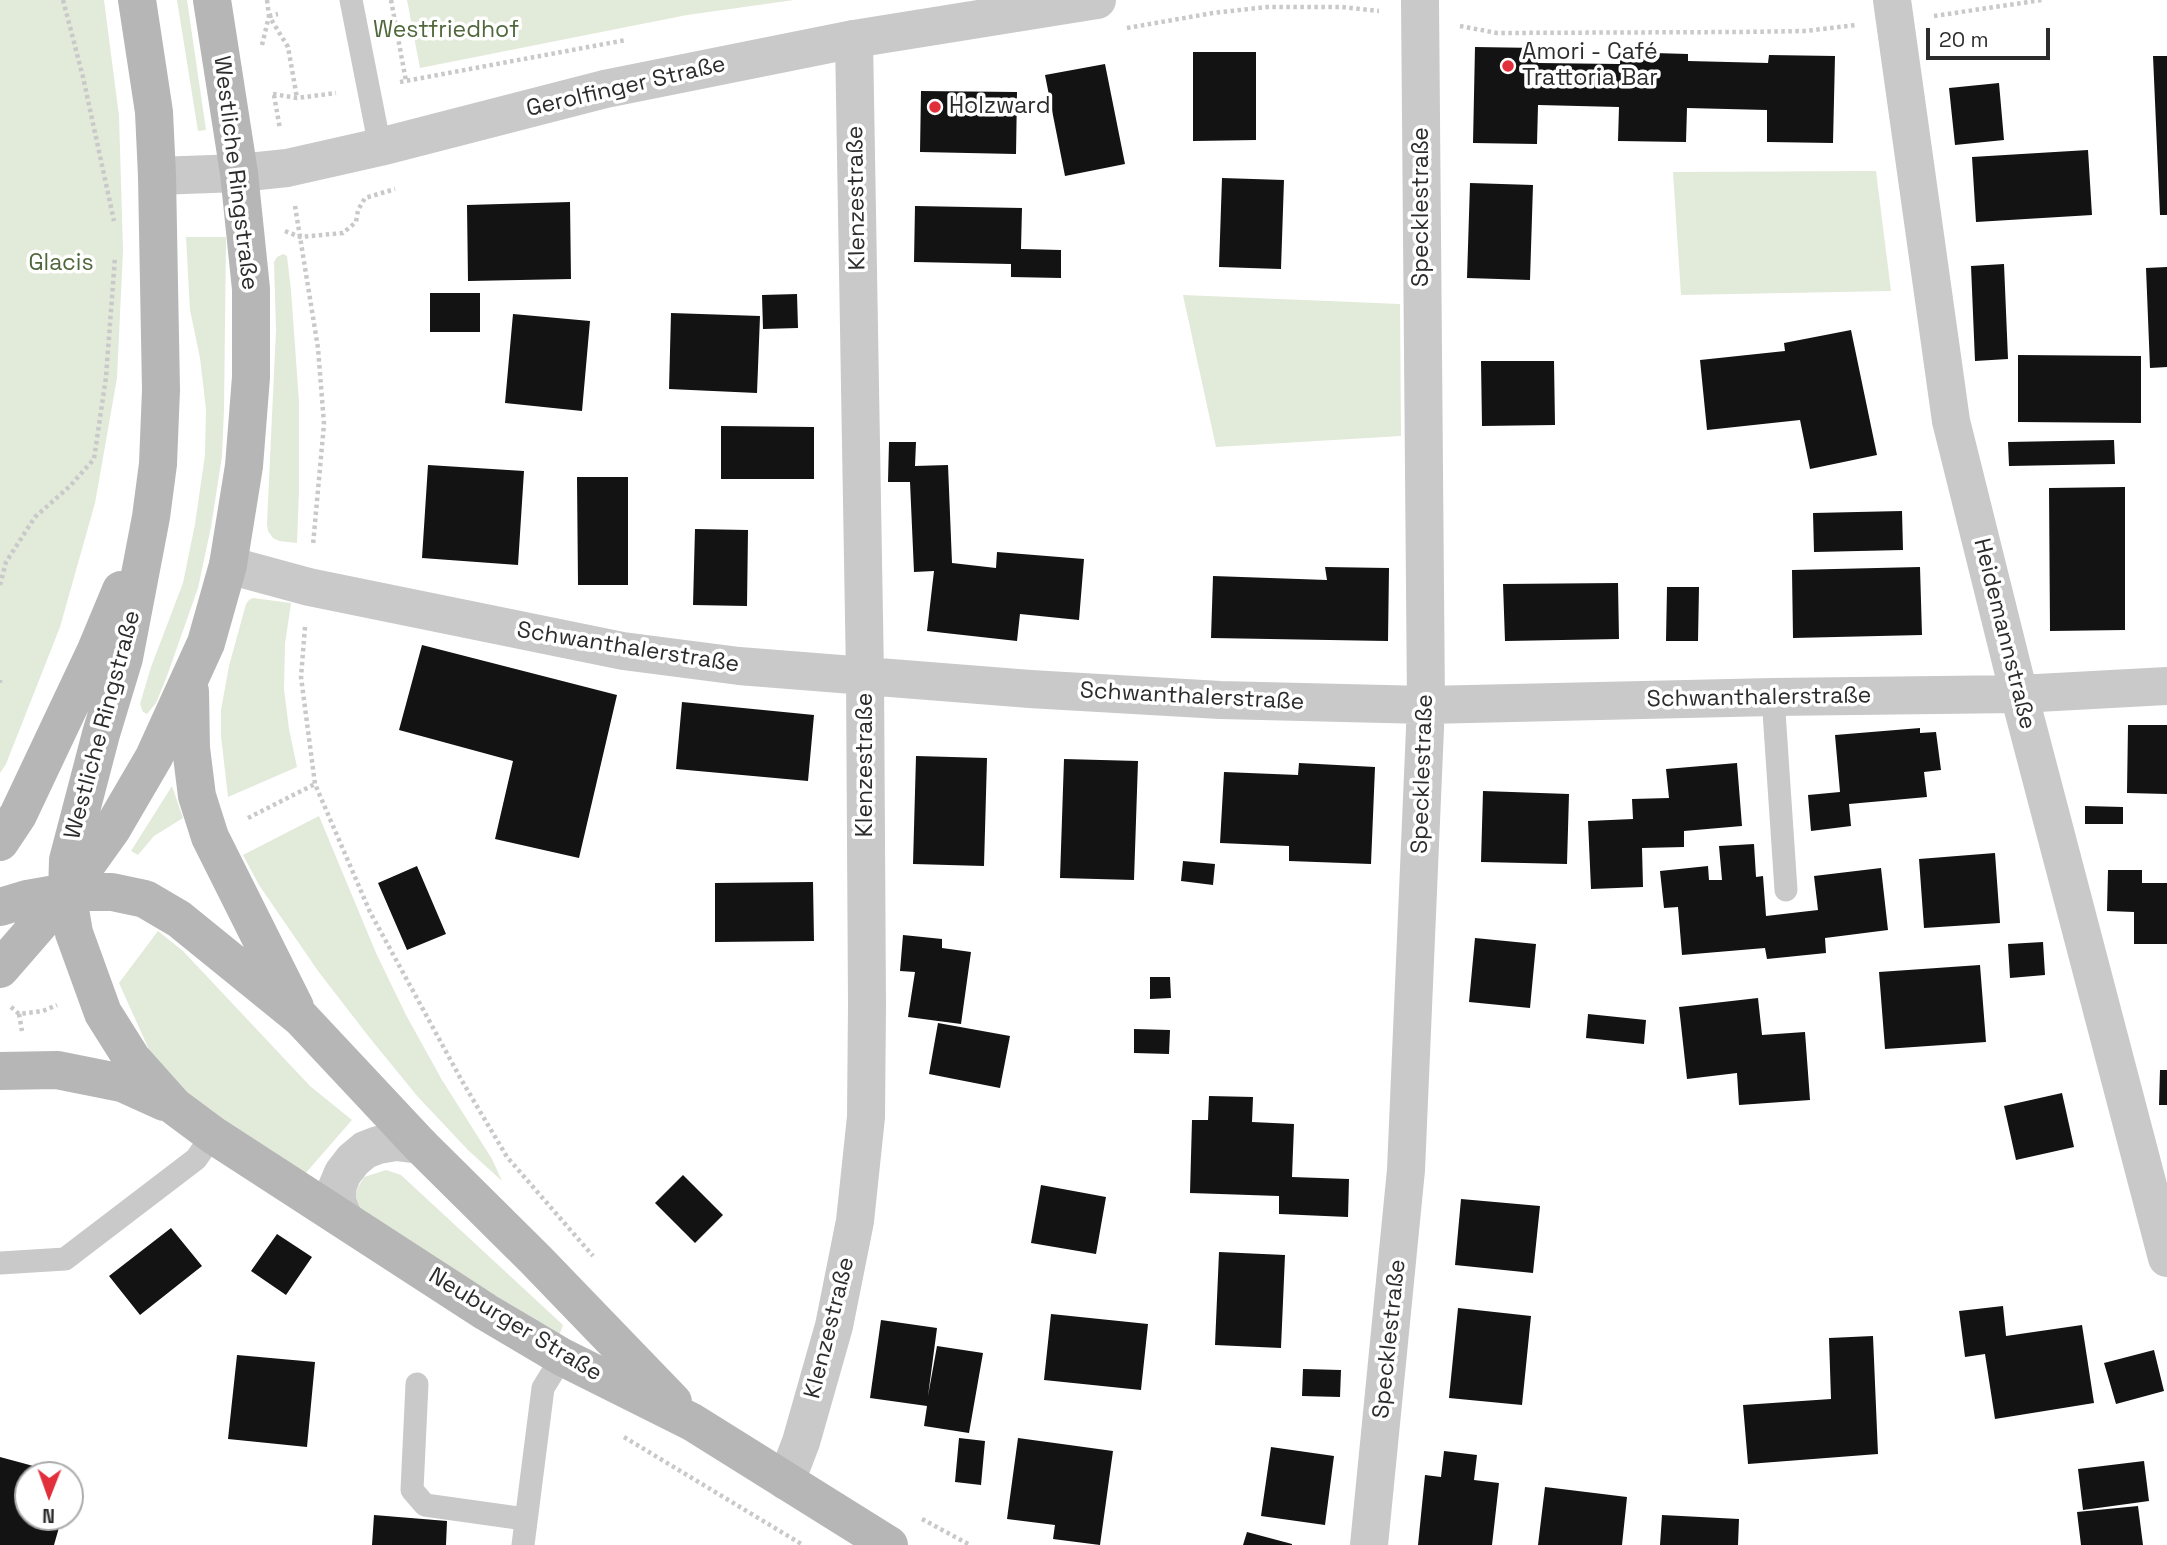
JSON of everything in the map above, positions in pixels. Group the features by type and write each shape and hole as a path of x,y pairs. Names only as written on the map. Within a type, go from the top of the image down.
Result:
{"main road":[{"name":"Westliche Ringstraße","path":"67,892 68,860 124,658 152,517 158,464 161,390 158,176 154,112 137,0"},
{"name":"Westliche Ringstraße","path":"0,969 67,892 112,829 154,757 206,643 228,565 244,466 251,377 251,289 239,173 212,0"},
{"name":"Westliche Ringstraße","path":"0,842 18,815 84,675 152,517"},
{"name":"Neuburger Straße","path":"190,680 191,748 197,796 210,837 301,1018"},
{"name":"Neuburger Straße","path":"67,892 74,933 103,1013 132,1059 174,1106 213,1135 486,1312 562,1357 692,1422 889,1545"},
{"name":"Neuburger Straße","path":"0,907 67,892 111,892 145,899 179,919 301,1018 419,1144 536,1259 692,1422"},
{"name":"Neuburger Straße","path":"0,1071 57,1070 89,1076 122,1083 174,1106"}],"street":[{"name":"Gerolfinger Straße","path":"158,176 287,168 605,89 854,39 1097,0"},
{"name":"Specklestraße","path":"1369,1545 1406,1170 1426,705 1420,10"},
{"name":"Heidemannstraße","path":"1893,10 1951,421 2019,694 2165,1245"},
{"name":"Klenzestraße","path":"786,1481 801,1442 834,1326 855,1221 864,1130 867,1005 865,676 854,39"},
{"name":"Schwanthalerstraße","path":"228,565 309,587 623,651 739,666 1030,689 1220,700 1426,705 2019,694 2167,686"},
{"path":"344,1219 337,1202 337,1187 353,1160 365,1150 378,1145 396,1142 419,1144"}],"lane":[{"path":"351,0 380,147"},
{"path":"1773,697 1786,890"},
{"path":"0,1263 65,1259 196,1159 213,1135"},
{"path":"523,1545 543,1388 562,1357"},
{"path":"417,1384 412,1490 425,1505 525,1518"}],"path":[{"path":"63,0 117,231"},
{"path":"267,0 269,16 288,47 297,98"},
{"path":"391,0 406,81"},
{"path":"1127,28 1213,13 1267,8 1342,7 1386,12 1420,10 1497,33 1806,31 1893,10 1944,15 2042,0"},
{"path":"269,16 278,14"},
{"path":"274,95 297,98 406,81 635,38"},
{"path":"404,186 365,198 358,210 356,222 343,233 300,237 318,348 324,424 301,677 315,784 370,912 462,1081 507,1157 595,1258"},
{"path":"0,585 6,562 35,517 71,486 94,459 106,377 116,244"},
{"path":"210,837 315,784"},
{"path":"914,1514 970,1545"}],"green space":[{"name":"Glacis","path":"0,0 104,0 119,116 123,250 117,378 95,503 60,627 6,764 0,773"},
{"path":"177,0 187,0 206,130 198,131"},
{"name":"Westfriedhof","path":"407,0 794,0 687,15 420,68"},
{"path":"1876,171 1891,291 1681,295 1673,172"},
{"path":"186,237 226,237 222,456 198,588 167,676 156,703 147,714 143,712 140,704 183,583 205,455 206,409 200,358 190,310"},
{"path":"283,254 287,256 291,290 299,402 297,543 273,538 267,524 276,330 274,262"},
{"path":"1183,295 1400,304 1401,436 1216,447"},
{"path":"253,598 291,603 285,644 284,689 297,767 228,797 221,710 229,666 246,604"},
{"path":"172,786 183,818 154,836 138,855 131,851"},
{"path":"319,816 376,953 406,1015 442,1080 492,1159 502,1181 468,1150 418,1097 369,1037 318,971 259,885 243,855"},
{"path":"158,931 183,951 310,1086 352,1120 304,1175 183,1093 151,1054 119,983"},
{"path":"386,1170 401,1175 563,1325 560,1333 558,1335 360,1210 355,1199 356,1191 364,1177"}],"building":[{"path":"1475,47 1539,48 1538,63 1620,64 1620,52 1688,54 1688,61 1768,63 1769,55 1835,56 1833,143 1767,142 1767,110 1687,108 1686,142 1618,141 1619,107 1538,105 1537,144 1473,143"},
{"path":"1193,52 1256,52 1256,140 1193,141"},
{"path":"2153,56 2167,56 2167,215 2160,215"},
{"path":"1105,64 1125,164 1065,176 1045,75"},
{"path":"1999,83 2004,140 1955,145 1949,88"},
{"path":"921,91 1017,92 1016,154 920,152"},
{"path":"2088,150 2092,215 1976,222 1972,157"},
{"path":"1222,178 1284,180 1281,269 1219,267"},
{"path":"1470,183 1533,185 1530,280 1467,278"},
{"path":"570,202 571,279 468,281 467,205"},
{"path":"915,206 1022,208 1021,249 1061,250 1061,278 1011,277 1011,264 914,262"},
{"path":"2004,264 2008,359 1975,361 1971,266"},
{"path":"2167,267 2167,367 2150,368 2146,268"},
{"path":"430,293 480,293 480,332 430,332"},
{"path":"797,294 798,328 763,329 762,295"},
{"path":"671,313 760,316 757,393 669,389"},
{"path":"513,314 590,321 582,411 505,403"},
{"path":"1851,330 1877,455 1810,469 1800,420 1707,430 1700,360 1785,351 1784,343"},
{"path":"2018,355 2141,356 2141,423 2018,422"},
{"path":"1481,361 1554,361 1555,425 1482,426"},
{"path":"721,426 814,427 814,479 721,479"},
{"path":"2114,440 2115,464 2009,466 2008,442"},
{"path":"889,442 916,442 915,466 948,465 952,563 996,568 997,552 1084,559 1079,620 1020,614 1017,641 927,631 934,571 914,572 910,482 888,482"},
{"path":"428,465 524,471 518,565 422,558"},
{"path":"577,477 628,477 628,585 578,585"},
{"path":"2125,487 2125,630 2050,631 2049,488"},
{"path":"1902,511 1903,550 1814,552 1813,513"},
{"path":"695,529 748,530 747,606 693,605"},
{"path":"1325,567 1389,568 1388,641 1211,638 1213,576 1327,580"},
{"path":"1920,567 1922,635 1793,638 1792,570"},
{"path":"1618,583 1619,639 1505,641 1503,584"},
{"path":"1667,587 1699,587 1698,641 1666,641"},
{"path":"422,645 617,695 579,858 495,839 513,761 399,730"},
{"path":"682,702 814,715 808,781 676,769"},
{"path":"2128,725 2167,725 2167,794 2127,793"},
{"path":"1920,728 1920,733 1936,732 1941,770 1924,772 1927,797 1849,804 1851,826 1811,831 1808,795 1840,792 1835,735"},
{"path":"916,756 987,758 984,866 913,864"},
{"path":"1064,759 1138,761 1134,880 1060,878"},
{"path":"1299,763 1375,767 1371,864 1289,861 1289,846 1220,843 1224,772 1298,775"},
{"path":"1737,763 1742,826 1684,831 1684,847 1642,848 1643,887 1591,889 1588,821 1633,819 1632,799 1669,798 1666,769"},
{"path":"1483,791 1569,794 1567,864 1481,862"},
{"path":"2085,806 2123,807 2123,824 2085,824"},
{"path":"1754,844 1756,877 1763,876 1766,916 1818,910 1814,876 1881,868 1888,930 1825,938 1826,953 1767,959 1765,948 1682,955 1678,907 1664,908 1660,871 1708,866 1709,880 1722,880 1719,846"},
{"path":"1995,853 2000,923 1924,928 1919,859"},
{"path":"1183,861 1215,864 1213,885 1181,881"},
{"path":"417,866 446,934 407,950 378,883"},
{"path":"2108,870 2142,870 2142,883 2167,883 2167,944 2134,944 2134,912 2107,911"},
{"path":"813,882 814,941 715,942 715,883"},
{"path":"903,935 942,939 942,948 971,952 961,1024 908,1017 915,972 900,971"},
{"path":"1475,938 1536,944 1530,1008 1469,1002"},
{"path":"2043,942 2045,975 2010,978 2008,944"},
{"path":"1980,965 1986,1042 1885,1049 1879,972"},
{"path":"1150,977 1170,977 1171,998 1150,999"},
{"path":"1758,998 1762,1035 1805,1032 1810,1100 1739,1105 1737,1073 1687,1079 1679,1007"},
{"path":"1588,1014 1646,1020 1644,1044 1586,1038"},
{"path":"938,1023 1010,1036 1000,1088 929,1074"},
{"path":"1134,1029 1170,1030 1169,1054 1134,1053"},
{"path":"2160,1070 2167,1070 2167,1105 2159,1105"},
{"path":"2062,1093 2074,1147 2016,1160 2004,1106"},
{"path":"1209,1096 1253,1097 1252,1122 1294,1124 1292,1177 1349,1179 1348,1217 1279,1214 1279,1196 1190,1193 1192,1120 1208,1120"},
{"path":"683,1175 723,1215 695,1243 655,1203"},
{"path":"1041,1185 1106,1197 1096,1254 1031,1243"},
{"path":"1461,1199 1540,1206 1533,1273 1455,1265"},
{"path":"171,1228 202,1266 140,1315 109,1276"},
{"path":"277,1234 312,1257 286,1295 251,1271"},
{"path":"1219,1252 1285,1255 1281,1348 1215,1345"},
{"path":"2003,1306 2006,1336 2082,1325 2094,1403 1995,1419 1985,1354 1965,1357 1959,1311"},
{"path":"1458,1308 1531,1316 1522,1405 1449,1398"},
{"path":"1051,1314 1148,1324 1141,1390 1044,1380"},
{"path":"881,1320 937,1328 928,1396 937,1346 983,1353 969,1433 924,1426 927,1406 870,1398"},
{"path":"1873,1336 1878,1454 1748,1464 1743,1405 1831,1399 1829,1338"},
{"path":"2154,1350 2164,1391 2116,1404 2104,1363"},
{"path":"237,1355 315,1362 307,1447 228,1439"},
{"path":"1303,1369 1341,1370 1340,1397 1302,1396"},
{"path":"959,1438 985,1441 981,1485 955,1482"},
{"path":"1018,1438 1113,1451 1100,1545 1053,1539 1055,1525 1007,1519"},
{"path":"1271,1447 1334,1456 1325,1525 1261,1516"},
{"path":"1444,1451 1477,1455 1474,1480 1499,1483 1492,1545 1418,1545 1425,1475 1441,1477"},
{"path":"0,1457 15,1461 14,1531 58,1531 54,1545 0,1545"},
{"path":"2144,1461 2149,1501 2083,1510 2078,1469"},
{"path":"1545,1487 1627,1497 1622,1545 1538,1545"},
{"path":"2138,1506 2143,1545 2081,1545 2077,1512"},
{"path":"374,1515 447,1521 446,1545 372,1545"},
{"path":"1662,1515 1739,1519 1738,1545 1660,1545"},
{"path":"1247,1532 1292,1544 1292,1545 1243,1545"}],"place":[{"name":"Amori - Café Trattoria Bar","path":"1508,66"},
{"name":"Holzward","path":"935,107"}]}
